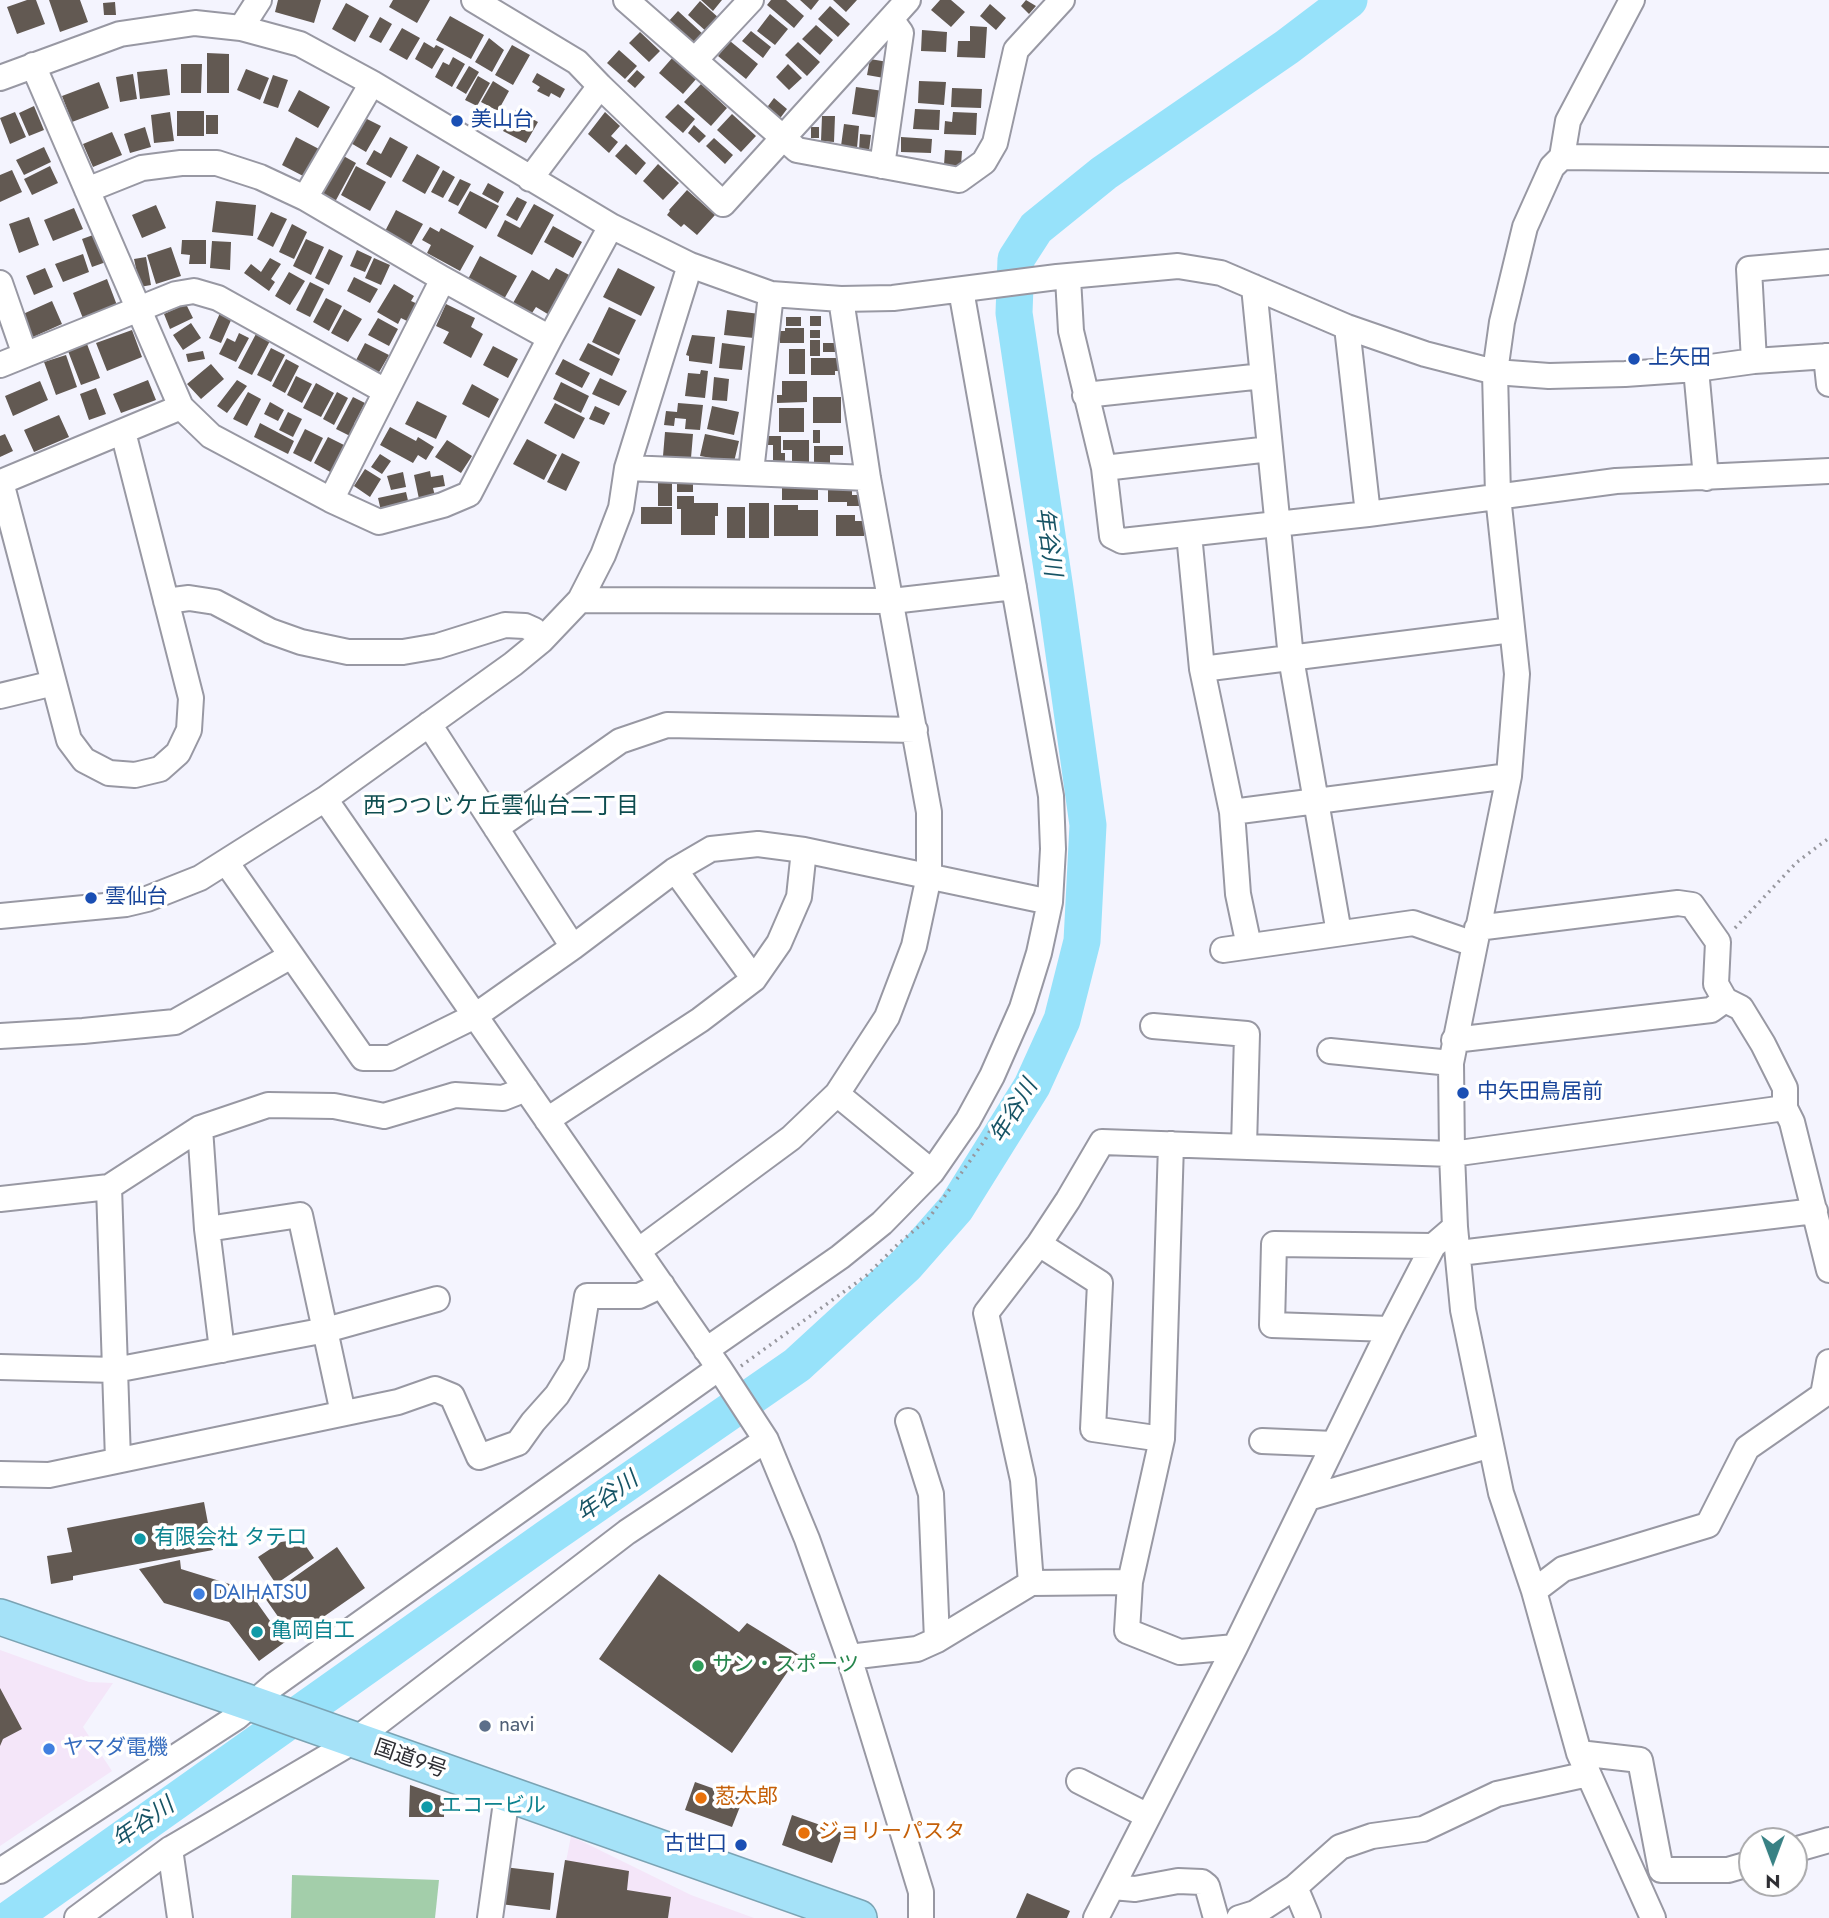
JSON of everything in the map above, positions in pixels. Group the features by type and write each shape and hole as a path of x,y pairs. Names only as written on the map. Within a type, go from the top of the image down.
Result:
{"highway":[{"name":"国道9号","path":"0,1617 258,1705 859,1918"}],"street":[{"path":"241,28 259,0"},
{"path":"474,0 577,62 723,204 908,0"},
{"path":"626,0 797,150 959,180 984,162 995,143 1016,50 1062,0"},
{"path":"695,60 751,0"},
{"path":"1632,0 1568,121 1562,157 1552,167 1525,227 1502,322 1495,372 1498,496 1517,674 1509,776 1453,1051 1451,1154 1463,1310 1501,1493 1534,1591 1584,1763 1653,1918"},
{"path":"882,166 901,33 891,19"},
{"path":"0,78 120,34 195,23 241,28 300,44 372,83 611,226 690,265 771,294 841,299 893,298 1178,266 1221,273 1347,327 1425,354 1495,372 1549,376 1587,375 1696,369 1754,361 1827,356 1829,384"},
{"path":"33,65 181,407 211,436 331,500 379,522 443,505 469,494 611,226"},
{"path":"305,198 372,83"},
{"path":"530,179 600,86"},
{"path":"1562,157 1829,160"},
{"path":"87,190 142,168 181,163 217,163 260,177 305,198 550,338"},
{"path":"1754,361 1749,269 1829,262"},
{"path":"0,916 107,908 137,902 173,890 226,862 325,799 541,641 580,600 603,555 621,508 627,468 690,265"},
{"path":"1062,278 1085,395 1104,468 1112,536 1122,541 1368,514 1616,481 1829,471"},
{"path":"331,500 443,279"},
{"path":"0,283 25,355"},
{"path":"1254,287 1291,658 1339,933"},
{"path":"0,365 176,294 194,290 218,298 385,391"},
{"path":"0,1871 258,1705 274,1685 718,1366 882,1223 932,1172 968,1120 992,1076 1017,1019 1039,953 1050,902 1053,849 1051,796 961,290"},
{"path":"751,472 771,294"},
{"path":"638,1251 791,1138 837,1094 887,1017 914,947 929,876 929,812 868,478 841,299"},
{"path":"1347,327 1368,514"},
{"path":"1696,369 1706,478"},
{"path":"1085,395 1263,376"},
{"path":"123,432 191,698 189,730 178,752 160,769 135,775 109,773 84,760 69,740 1,482 181,407"},
{"path":"1104,468 1270,449"},
{"path":"627,468 868,478"},
{"path":"1189,534 1202,669 1232,812 1238,894 1249,946"},
{"path":"580,600 892,601 1014,587"},
{"path":"166,601 189,598 215,602 270,631 301,642 348,652 403,652 438,646 505,625 525,626 534,630 541,641"},
{"path":"1202,669 1511,630"},
{"path":"0,696 54,683"},
{"path":"429,724 573,947"},
{"path":"496,828 620,741 667,726 915,730"},
{"path":"1232,812 1509,776"},
{"path":"325,799 718,1366 762,1435 807,1539 849,1657 921,1892 921,1918"},
{"path":"226,862 363,1058 390,1058 475,1016 675,870 711,849 758,844 804,850 1050,902"},
{"path":"547,1120 700,1020 754,979 779,943 799,897 804,850"},
{"path":"675,870 754,979"},
{"path":"1223,950 1413,923 1476,936 1678,903 1692,905 1718,942 1716,984 1725,1000 1741,1008 1785,1088 1785,1108 1792,1122 1829,1270"},
{"path":"0,1036 174,1022 291,956"},
{"path":"1330,1051 1453,1051 1711,1010 1725,1000"},
{"path":"1153,1026 1247,1034 1244,1147"},
{"path":"0,1199 109,1187 200,1128 268,1105 334,1106 384,1116 455,1095 503,1098 526,1089"},
{"path":"837,1094 932,1172"},
{"path":"1031,1583 1023,1480 986,1313 1039,1244 1102,1142 1451,1154 1785,1108"},
{"path":"200,1128 207,1229 222,1350"},
{"path":"1171,1144 1162,1439 1130,1582 1127,1631 1180,1652 1234,1647"},
{"path":"109,1187 118,1460"},
{"path":"1458,1253 1815,1211"},
{"path":"207,1229 300,1215 343,1413"},
{"path":"1096,1918 1433,1246 1455,1227"},
{"path":"1039,1244 1100,1283 1093,1429 1162,1439"},
{"path":"1390,1329 1272,1325 1274,1244 1433,1246"},
{"path":"0,1474 49,1475 398,1402 435,1389 452,1396 480,1457 518,1443 557,1395 576,1364 587,1296 639,1296 662,1285"},
{"path":"0,1367 115,1370 326,1329 437,1299"},
{"path":"1534,1591 1563,1569 1708,1525 1747,1448 1823,1395 1829,1362"},
{"path":"908,1421 931,1494 937,1640"},
{"path":"77,1918 170,1849 346,1738 762,1435"},
{"path":"1262,1441 1334,1444"},
{"path":"1308,1498 1491,1446"},
{"path":"849,1657 917,1649 937,1640 1031,1583 1130,1582"},
{"path":"1238,1918 1255,1913 1295,1887 1340,1847 1372,1836 1423,1829 1497,1794 1584,1763 1640,1760 1661,1870 1728,1870 1738,1867"},
{"path":"1079,1781 1148,1816"},
{"path":"490,1918 507,1795"},
{"path":"1808,1846 1829,1840"},
{"path":"170,1849 180,1918"},
{"path":"1113,1886 1135,1889 1178,1881 1202,1882 1207,1885 1216,1918"},
{"path":"1295,1887 1308,1918"}],"path":[{"path":"1718,942 1797,862 1829,838"}],"shaded area":[{"name":"ヤマダ電機","path":"0,1650 89,1682 113,1683 83,1727 112,1771 0,1846"},
{"path":"571,1836 691,1895 754,1918 555,1918"}],"green space":[{"path":"292,1875 439,1880 435,1918 291,1918"}],"building":[{"path":"27,0 36,0 45,24 17,34 7,7"},
{"path":"49,0 80,0 88,22 60,32"},
{"path":"278,0 321,0 314,23 275,12"},
{"path":"393,0 430,0 417,23 389,7"},
{"path":"701,0 722,0 713,11"},
{"path":"771,0 786,0 804,16 794,28 767,5"},
{"path":"800,0 819,0 811,10"},
{"path":"833,0 857,0 846,12"},
{"path":"940,0 951,0 965,12 951,27 931,10"},
{"path":"1026,0 1036,6 1029,14 1021,6"},
{"path":"700,1 720,19 708,33 688,15"},
{"path":"115,2 116,15 104,15 103,3"},
{"path":"346,3 369,16 355,42 332,29"},
{"path":"990,4 1006,18 996,30 980,16"},
{"path":"830,6 850,24 838,37 818,19"},
{"path":"678,11 704,35 693,47 667,23"},
{"path":"770,14 788,29 775,45 757,31"},
{"path":"450,16 484,35 471,59 436,40"},
{"path":"380,17 392,24 381,43 369,37"},
{"path":"816,25 833,40 820,55 802,39"},
{"path":"970,26 987,27 985,58 957,57 958,41 970,41"},
{"path":"402,28 420,38 407,60 389,50"},
{"path":"922,30 947,32 946,52 921,51"},
{"path":"751,31 771,47 763,58 742,41"},
{"path":"640,32 660,51 649,62 629,43"},
{"path":"489,38 504,50 492,72 475,62"},
{"path":"730,41 758,64 746,79 718,56"},
{"path":"424,42 434,48 436,45 444,49 432,69 415,59"},
{"path":"798,42 820,62 807,76 785,55"},
{"path":"512,45 530,55 513,85 495,75"},
{"path":"619,50 637,66 625,79 607,63"},
{"path":"207,53 229,54 229,93 207,93"},
{"path":"453,57 465,64 452,87 435,77 443,62 449,65"},
{"path":"673,57 697,78 683,94 659,73"},
{"path":"870,59 888,62 884,78 867,75"},
{"path":"181,64 202,64 201,93 181,93"},
{"path":"788,64 802,78 789,90 776,77"},
{"path":"469,66 479,72 466,94 456,88"},
{"path":"167,69 170,95 140,99 137,72"},
{"path":"246,69 269,78 260,100 237,90"},
{"path":"637,70 645,77 635,88 627,81"},
{"path":"537,73 565,89 560,98 551,93 549,97 537,91 540,87 532,82"},
{"path":"133,74 137,99 120,102 116,77"},
{"path":"273,75 288,80 278,108 263,103"},
{"path":"478,76 490,83 477,106 465,100"},
{"path":"493,81 509,91 498,111 481,102"},
{"path":"919,81 946,82 944,105 918,103"},
{"path":"99,82 109,108 72,122 62,96"},
{"path":"701,84 727,108 711,126 684,102"},
{"path":"856,87 883,91 879,118 852,114"},
{"path":"952,88 982,89 981,108 951,107"},
{"path":"299,90 330,107 318,128 288,111"},
{"path":"774,98 787,109 778,121 765,110"},
{"path":"678,104 695,119 683,133 665,117"},
{"path":"34,106 44,130 29,136 19,113"},
{"path":"915,109 940,110 939,130 913,129"},
{"path":"516,110 538,122 526,143 503,131"},
{"path":"177,111 204,111 204,136 177,136"},
{"path":"15,112 26,137 10,144 0,118"},
{"path":"170,112 174,141 154,143 151,115"},
{"path":"605,112 620,126 611,136 618,142 609,153 588,134"},
{"path":"953,112 977,113 976,135 944,134 945,121 952,122"},
{"path":"732,114 756,136 741,152 717,130"},
{"path":"206,115 218,115 218,134 206,134"},
{"path":"822,116 835,116 834,142 821,141"},
{"path":"363,117 381,126 366,152 349,142"},
{"path":"844,124 859,126 857,148 841,146"},
{"path":"694,125 706,136 699,143 688,133"},
{"path":"145,127 151,147 130,153 124,134"},
{"path":"811,127 819,127 819,138 811,138"},
{"path":"112,132 122,155 93,167 83,144"},
{"path":"860,134 871,135 869,151 859,150"},
{"path":"296,137 319,149 305,177 282,165"},
{"path":"390,137 408,147 391,178 366,164 374,150 381,154"},
{"path":"901,137 932,139 931,153 901,152"},
{"path":"714,138 733,155 725,164 706,146"},
{"path":"626,144 646,163 636,175 615,156"},
{"path":"44,147 51,162 24,175 16,160"},
{"path":"945,150 962,151 961,166 944,165"},
{"path":"340,154 356,163 335,202 318,193"},
{"path":"417,154 440,167 425,194 402,181"},
{"path":"658,164 679,183 663,200 643,181"},
{"path":"50,166 58,183 32,195 24,179"},
{"path":"356,166 386,182 370,211 341,195"},
{"path":"12,170 22,192 0,202 0,175"},
{"path":"443,170 455,177 443,198 431,192"},
{"path":"460,179 471,184 458,206 448,201"},
{"path":"488,183 504,192 498,203 482,194"},
{"path":"687,190 715,215 697,235 684,224 681,227 667,215"},
{"path":"470,191 499,206 486,229 458,213"},
{"path":"517,197 527,202 517,221 506,215"},
{"path":"216,201 256,205 253,236 212,232"},
{"path":"534,204 554,215 532,255 497,236 505,220 520,228"},
{"path":"156,205 166,228 142,238 132,215"},
{"path":"74,208 83,229 53,241 44,220"},
{"path":"396,210 423,224 408,251 382,237"},
{"path":"271,212 287,219 273,247 257,239"},
{"path":"29,217 39,245 19,253 9,224"},
{"path":"292,224 307,232 294,259 279,252"},
{"path":"553,226 582,242 573,258 544,242"},
{"path":"430,227 439,232 441,228 474,246 460,271 427,253 431,245 422,240"},
{"path":"96,234 106,262 92,267 82,239"},
{"path":"306,239 324,247 311,275 293,266"},
{"path":"182,240 206,240 206,264 189,264 190,255 181,254"},
{"path":"212,241 231,242 230,270 210,268"},
{"path":"171,247 181,276 156,284 147,255"},
{"path":"329,249 343,256 329,285 315,278"},
{"path":"357,250 372,257 365,272 350,266"},
{"path":"83,254 89,272 63,282 55,264"},
{"path":"480,256 517,276 503,301 467,281"},
{"path":"146,257 151,285 140,287 134,259"},
{"path":"270,258 281,264 271,279 275,282 269,291 244,273 251,264 261,272"},
{"path":"374,258 390,265 381,285 365,278"},
{"path":"45,268 53,287 34,295 26,276"},
{"path":"556,268 573,277 551,316 536,307 532,313 513,303 532,270 549,280"},
{"path":"618,268 655,287 641,316 603,297"},
{"path":"289,272 305,281 290,305 275,296"},
{"path":"354,277 378,289 370,303 347,291"},
{"path":"107,279 118,308 84,321 73,293"},
{"path":"310,282 324,289 310,317 296,310"},
{"path":"394,284 414,296 411,301 420,305 411,323 401,318 398,324 377,312"},
{"path":"326,298 342,306 329,331 313,322"},
{"path":"52,301 62,324 33,337 23,314"},
{"path":"186,304 193,318 170,329 164,314"},
{"path":"446,304 475,318 471,327 483,334 471,358 443,343 449,332 436,326"},
{"path":"609,307 636,320 619,355 592,342"},
{"path":"344,309 362,319 348,342 331,333"},
{"path":"727,310 760,314 754,338 724,335"},
{"path":"220,313 232,318 221,343 209,338"},
{"path":"810,316 821,316 821,326 810,326"},
{"path":"786,317 801,317 801,326 786,326"},
{"path":"378,318 398,329 389,346 368,335"},
{"path":"191,323 201,338 183,350 173,335"},
{"path":"785,328 804,328 804,343 780,343 780,331 785,331"},
{"path":"132,330 142,357 107,371 96,343"},
{"path":"810,330 820,330 820,338 810,338"},
{"path":"257,332 271,339 252,375 238,368"},
{"path":"239,333 249,338 236,362 219,354 227,338 235,342"},
{"path":"692,335 715,337 712,364 689,361 689,356 686,355"},
{"path":"810,340 820,340 820,356 810,356"},
{"path":"365,343 389,355 378,374 355,362"},
{"path":"588,343 620,359 612,376 579,360"},
{"path":"722,343 745,346 742,370 719,368"},
{"path":"823,343 839,343 839,352 823,352"},
{"path":"87,344 100,378 81,385 68,351"},
{"path":"493,346 518,359 508,378 483,365"},
{"path":"271,348 285,355 271,382 257,375"},
{"path":"789,349 805,349 805,374 789,374"},
{"path":"203,351 205,359 188,362 186,354"},
{"path":"66,355 77,387 56,395 44,362"},
{"path":"811,358 839,358 839,371 835,371 835,375 811,375"},
{"path":"286,359 299,366 285,393 272,386"},
{"path":"563,359 590,373 582,388 555,374"},
{"path":"211,364 224,379 201,399 187,384"},
{"path":"701,370 708,371 705,398 685,396 688,373 700,374"},
{"path":"296,376 312,384 302,403 287,395"},
{"path":"714,377 729,379 727,401 712,400"},
{"path":"600,378 627,391 619,406 592,394"},
{"path":"148,380 156,400 121,413 113,394"},
{"path":"237,380 247,386 227,413 217,406"},
{"path":"40,381 48,400 13,416 5,396"},
{"path":"782,381 807,381 807,402 777,403 777,395 782,395"},
{"path":"561,382 589,396 581,413 553,399"},
{"path":"316,383 334,393 321,417 303,408"},
{"path":"472,384 499,399 489,418 462,404"},
{"path":"96,388 106,414 89,420 80,394"},
{"path":"248,392 261,399 247,426 233,419"},
{"path":"337,392 348,398 334,425 323,419"},
{"path":"353,397 365,403 354,424 358,426 352,437 336,429"},
{"path":"813,397 841,397 841,423 813,423"},
{"path":"417,401 447,416 436,439 405,424"},
{"path":"270,402 284,410 278,421 264,414"},
{"path":"555,403 585,418 574,439 544,423"},
{"path":"678,403 703,405 700,430 685,429 686,419 675,418 674,426 664,425 666,411 677,412"},
{"path":"595,406 610,413 604,425 589,419"},
{"path":"712,406 739,412 734,435 707,429"},
{"path":"779,408 804,408 804,432 779,432"},
{"path":"288,412 302,419 293,437 279,430"},
{"path":"59,415 69,437 34,452 24,430"},
{"path":"260,423 294,441 288,454 254,437"},
{"path":"390,427 416,441 418,437 434,447 426,460 418,455 413,463 380,445"},
{"path":"305,429 323,438 311,462 293,453"},
{"path":"813,430 820,430 820,443 813,443"},
{"path":"665,432 693,434 691,458 663,456"},
{"path":"5,434 13,451 0,457 0,436"},
{"path":"705,434 739,441 734,462 700,456"},
{"path":"765,436 781,436 781,453 785,453 785,462 773,462 773,445 765,445"},
{"path":"328,437 346,446 332,473 314,463"},
{"path":"527,439 557,455 544,480 513,464"},
{"path":"447,440 472,456 461,473 435,457"},
{"path":"783,440 809,440 809,462 792,462 792,450 783,450"},
{"path":"814,446 843,446 843,455 830,455 830,466 814,466"},
{"path":"562,453 580,462 566,491 547,482"},
{"path":"380,454 391,461 382,474 371,467"},
{"path":"365,469 381,479 370,497 354,486"},
{"path":"430,471 431,477 443,475 445,486 433,488 435,496 419,499 414,475"},
{"path":"403,472 406,487 391,490 387,476"},
{"path":"658,481 672,481 672,506 658,506"},
{"path":"677,483 693,483 693,492 677,492"},
{"path":"782,484 818,484 818,500 782,500"},
{"path":"828,489 852,489 852,495 861,495 861,506 847,506 847,502 828,502"},
{"path":"406,492 410,509 382,515 378,498"},
{"path":"677,496 694,496 694,503 718,503 715,535 681,535 681,509 677,509"},
{"path":"749,503 769,503 769,538 749,538"},
{"path":"774,505 798,505 798,510 818,510 818,536 774,536"},
{"path":"641,507 672,507 672,524 641,524"},
{"path":"727,507 745,507 745,538 727,538"},
{"path":"836,515 855,515 855,521 864,521 864,536 836,536"},
{"name":"有限会社 タテロ","path":"204,1502 213,1550 73,1576 73,1580 51,1584 47,1556 72,1552 67,1528"},
{"path":"301,1539 314,1558 276,1584 258,1557 281,1542"},
{"path":"337,1547 365,1588 293,1638 265,1598"},
{"path":"180,1560 181,1569 252,1591 285,1642 259,1661 229,1622 164,1603 139,1569"},
{"path":"659,1574 739,1632 747,1623 799,1655 732,1753 599,1659"},
{"path":"0,1688 22,1729 3,1739 0,1746"},
{"path":"695,1782 743,1799 732,1827 685,1810"},
{"name":"エコービル","path":"410,1785 444,1797 444,1817 409,1817"},
{"path":"792,1815 843,1833 832,1863 782,1845"},
{"path":"565,1860 629,1871 627,1890 671,1897 668,1918 556,1918"},
{"path":"504,1867 554,1873 550,1910 500,1904"},
{"path":"1027,1893 1070,1911 1067,1918 1016,1918"}],"waterway":[{"name":"年谷川","path":"11,1918 547,1538 797,1365 906,1265 956,1208 1032,1086 1062,1020 1082,941 1088,825 1014,313 1016,259 1036,228 1104,173 1287,47 1349,0"}],"place":[{"name":"美山台","path":"457,121"},
{"name":"上矢田","path":"1634,359"},
{"name":"雲仙台","path":"91,898"},
{"name":"中矢田鳥居前","path":"1463,1093"},
{"name":"有限会社 タテロ","path":"140,1539"},
{"name":"DAIHATSU","path":"199,1594"},
{"name":"亀岡自工","path":"257,1632"},
{"name":"サン・スポーツ","path":"698,1666"},
{"name":"navi","path":"485,1726"},
{"name":"ヤマダ電機","path":"49,1749"},
{"name":"荵太郎","path":"701,1798"},
{"name":"エコービル","path":"427,1807"},
{"name":"ジョリーパスタ","path":"804,1833"},
{"name":"古世口","path":"741,1845"}],"district":[{"name":"西つつじケ丘雲仙台二丁目","path":"501,807"}]}
